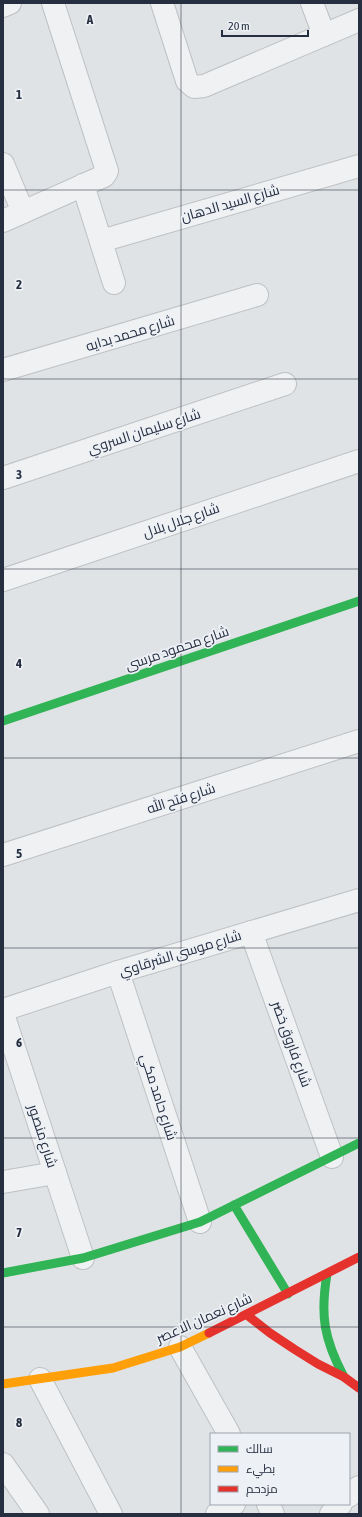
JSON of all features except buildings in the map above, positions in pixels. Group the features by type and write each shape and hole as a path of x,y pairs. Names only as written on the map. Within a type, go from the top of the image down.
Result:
{"main road":[{"name":"شارع محمود مرسى","path":"3,721 359,601"},
{"path":"3,1273 83,1258 200,1222 359,1143"},
{"path":"234,1205 288,1294"},
{"name":"شارع نعمان الاعصر","path":"3,1384 113,1368 180,1347 248,1315 359,1257"},
{"path":"327,1274 323,1295 323,1317 326,1338 333,1358 344,1377"},
{"path":"248,1315 270,1333 294,1349 318,1364 344,1377 359,1388"}],"street":[{"path":"3,6 10,3"},
{"path":"3,221 92,181 106,173 107,167 53,3"},
{"path":"162,3 187,81 194,86 204,86 359,20"},
{"path":"312,3 324,34"},
{"path":"3,164 23,212"},
{"name":"شارع السيد الدهان","path":"101,241 359,166"},
{"path":"92,181 101,241 114,283"},
{"name":"شارع محمد بدايه","path":"3,370 257,295"},
{"name":"شارع سليمان السروي","path":"3,478 285,384"},
{"name":"شارع جلال بلال","path":"3,580 359,461"},
{"name":"شارع فتح الله","path":"3,855 359,741"},
{"name":"شارع موسى الشرقاوي","path":"3,1010 118,972 359,900"},
{"name":"شارع فاروق خضر","path":"251,932 332,1157"},
{"name":"شارع حامد مكي","path":"118,972 200,1222"},
{"name":"شارع منصور","path":"3,1014 83,1258"},
{"path":"3,1182 55,1173"},
{"path":"180,1347 228,1433"},
{"path":"40,1379 111,1514"},
{"path":"3,1464 38,1514"},
{"path":"350,1495 359,1487"},
{"path":"217,1514 232,1505"},
{"path":"268,1505 273,1514"},
{"path":"331,1514 340,1505"}],"traffic: fast":[{"path":"3,721 359,601"},
{"path":"3,1273 83,1258 200,1222 359,1143"},
{"path":"234,1205 288,1294"},
{"path":"327,1274 324,1302 325,1327 332,1351 344,1377"}],"traffic: slow":[{"path":"3,1384 113,1368 180,1347 209,1333"}],"traffic: jam":[{"path":"209,1333 359,1257"},
{"path":"247,1315 294,1349 318,1364 344,1377 359,1388"}]}
